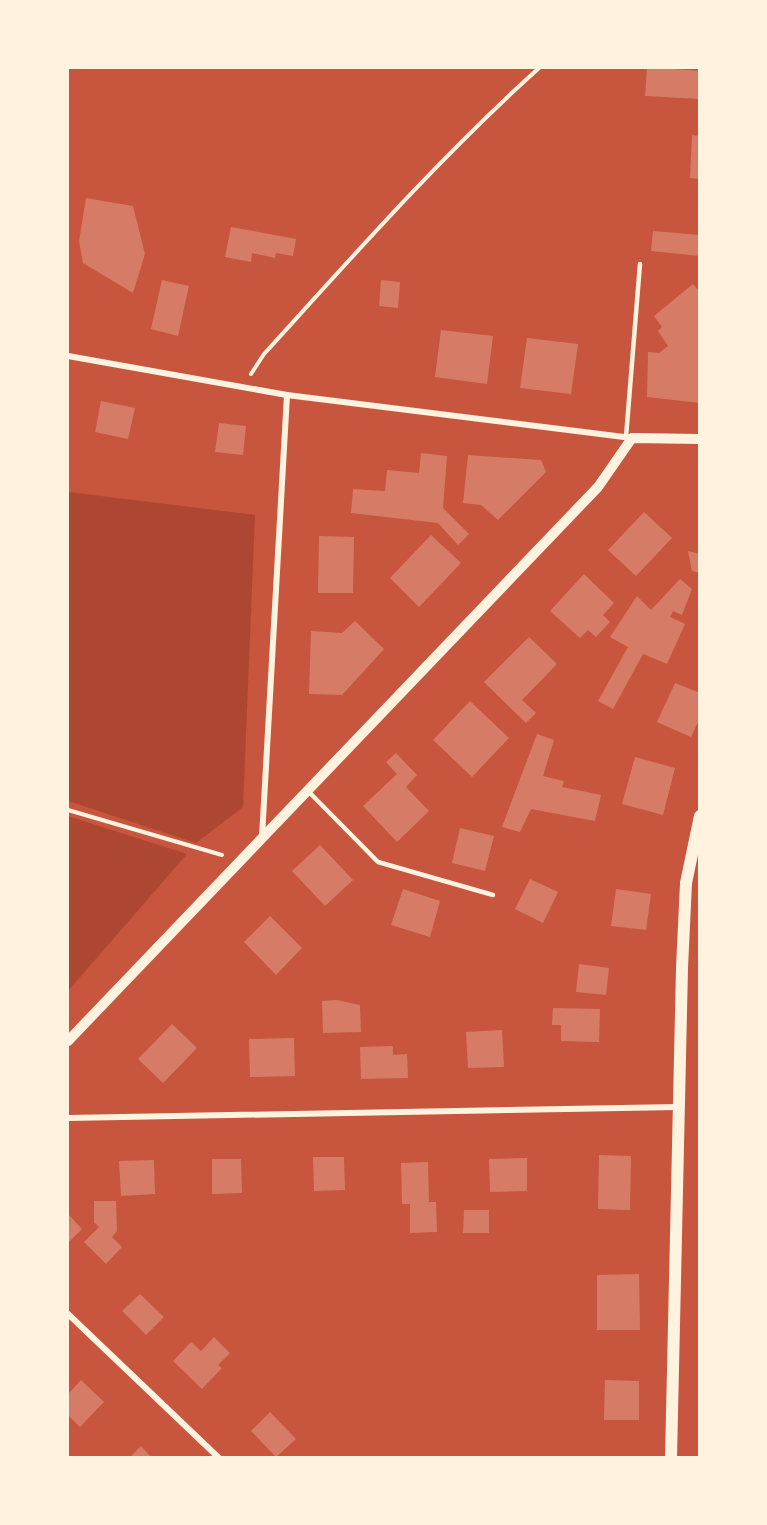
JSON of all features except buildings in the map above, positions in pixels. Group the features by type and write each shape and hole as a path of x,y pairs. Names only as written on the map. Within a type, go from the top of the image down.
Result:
{"main road":[{"path":"670,1458 682,968 686,883 699,816"}],"street":[{"path":"68,356 286,395 629,437 699,439"},
{"path":"262,837 286,395"},
{"path":"68,1041 598,488 629,437"},
{"path":"68,1118 679,1107"},
{"path":"68,1314 219,1458"}],"lane":[{"path":"629,437 640,264"},
{"path":"307,790 378,862 493,895"}],"path":[{"path":"243,388 264,354 366,242 447,157 539,68"},
{"path":"68,810 241,860"}],"shaded area":[{"path":"68,492 255,515 243,807 196,843 68,801"},
{"path":"68,816 187,854 68,991"}]}
